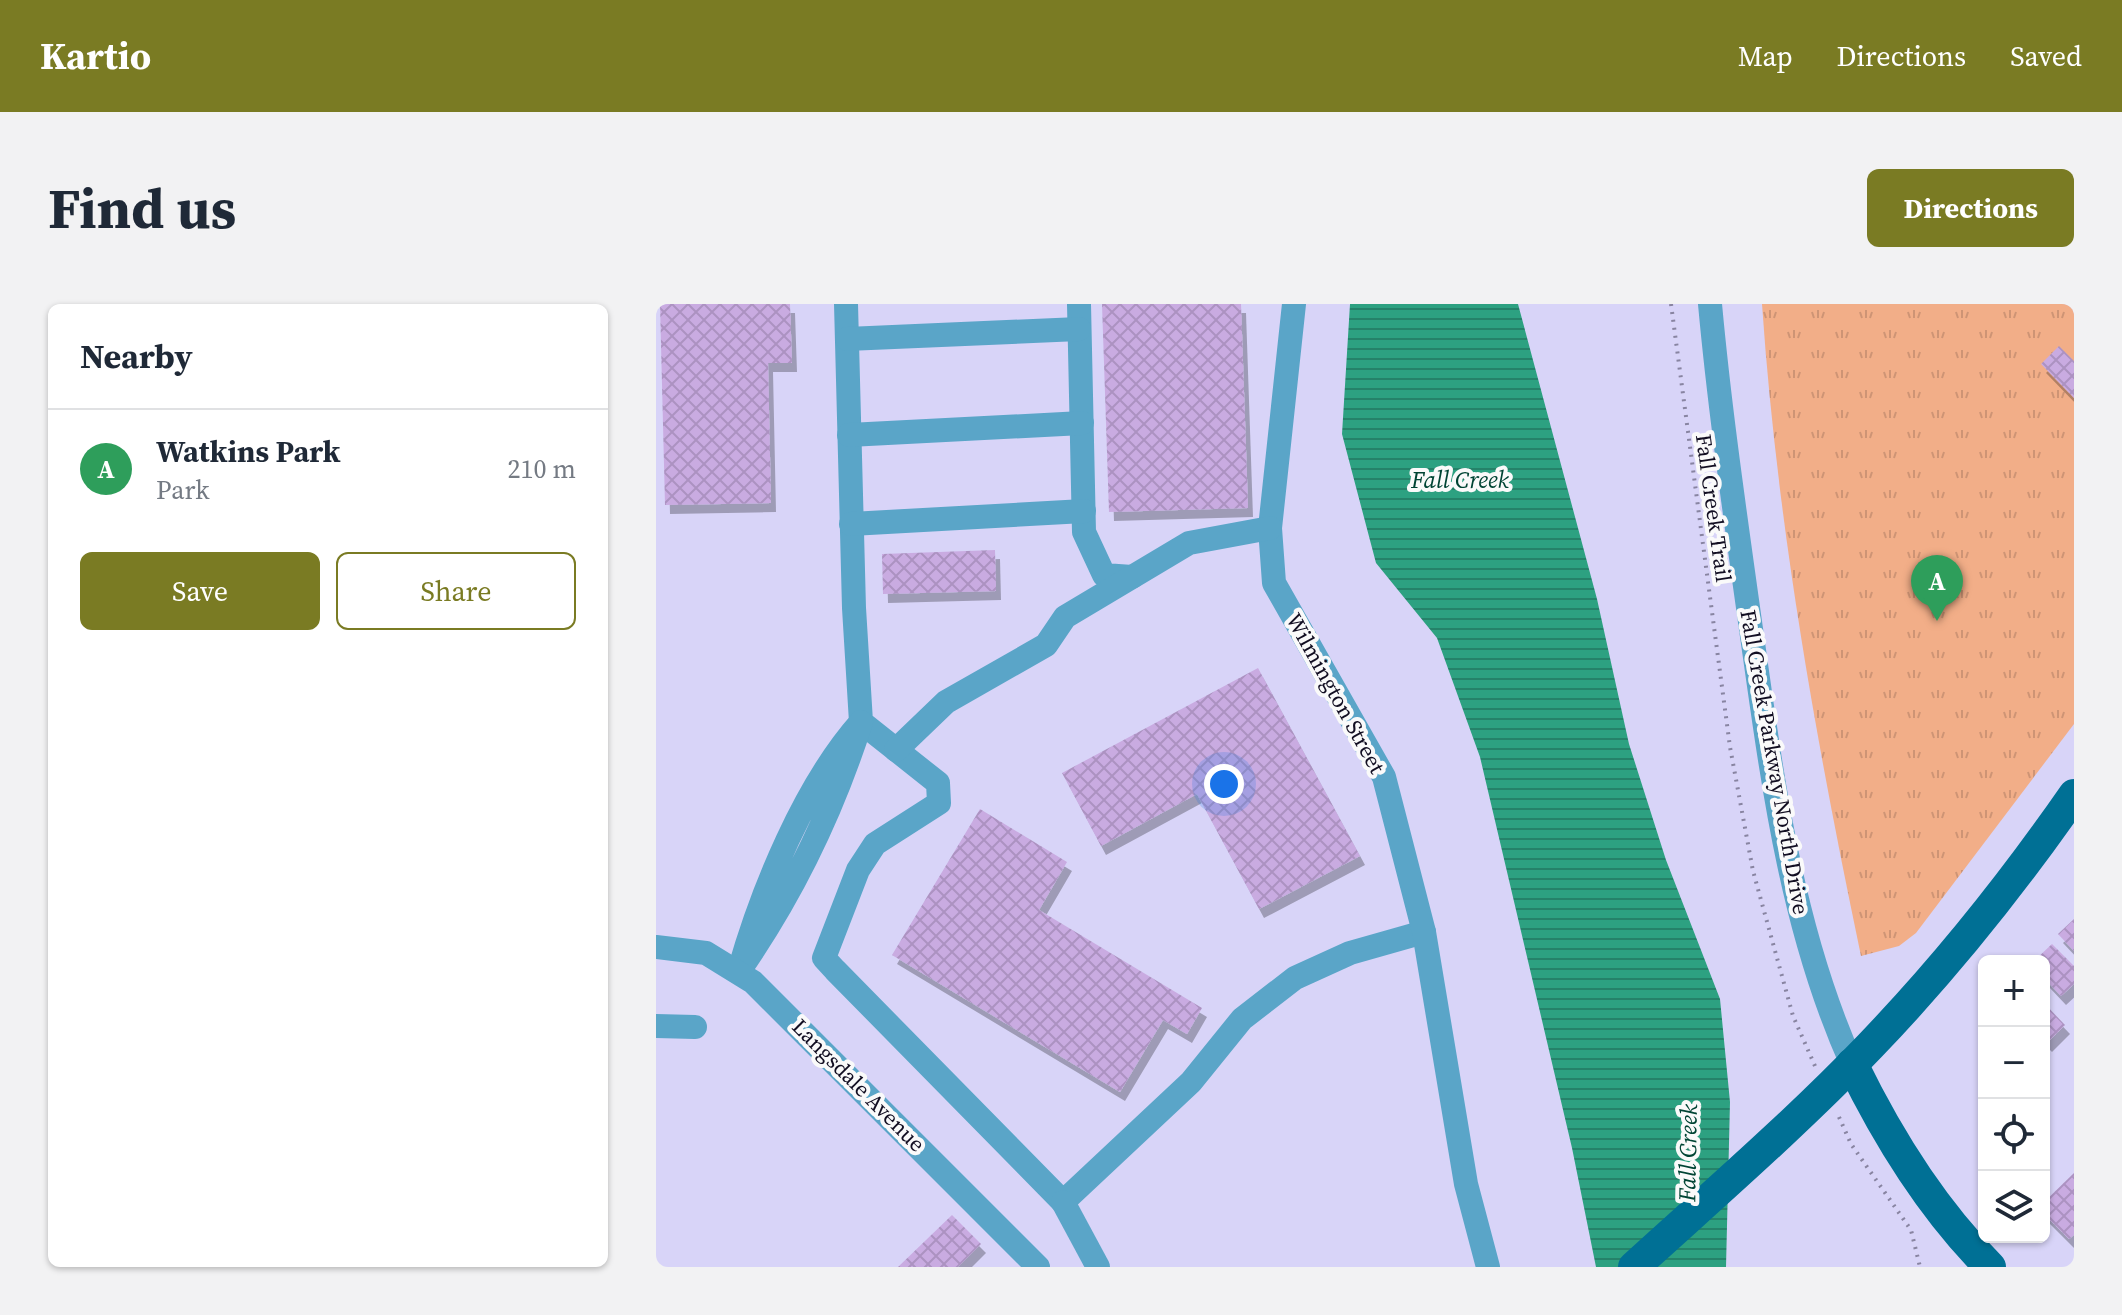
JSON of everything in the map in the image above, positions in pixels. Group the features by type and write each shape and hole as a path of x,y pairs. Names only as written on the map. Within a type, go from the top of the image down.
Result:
{"main road":[{"path":"1634,1267 1852,1064 1946,961 2074,795"},
{"name":"Fall Creek Parkway North Drive","path":"1852,1064 1872,1106 1926,1189 1990,1267"}],"street":[{"path":"739,971 768,929 825,817 861,722 851,524 846,304"},
{"path":"1079,304 1084,532 1104,575"},
{"name":"Wilmington Street","path":"1294,304 1270,528 1274,583 1384,777 1424,932 1466,1184 1488,1267"},
{"name":"Fall Creek Parkway North Drive","path":"1710,304 1763,719 1781,825 1795,895 1815,969 1852,1064"},
{"path":"847,339 1079,329"},
{"path":"849,435 1082,423"},
{"path":"851,524 1084,511"},
{"path":"896,750 946,702 1046,645 1065,617 1189,543 1270,528"},
{"path":"1104,575 1132,577"},
{"path":"1088,603 1104,575"},
{"path":"861,722 938,783 939,803 875,844 858,870 824,958 1063,1202 1098,1267"},
{"path":"1063,1202 1191,1082 1242,1019 1295,978 1350,953 1424,932"},
{"name":"Langsdale Avenue","path":"656,947 706,953 739,971 777,1002 1038,1267"},
{"path":"656,1026 695,1027"}],"path":[{"name":"Fall Creek Trail","path":"1671,304 1730,747 1753,871 1803,1042"},
{"path":"1851,1144 1911,1230 1920,1267"}],"green space":[{"path":"1762,304 2074,304 2074,724 1916,933 1899,946 1861,956 1800,632 1777,468"}],"water":[{"name":"Fall Creek","path":"1350,304 1518,304 1597,599 1629,744 1666,860 1720,999 1730,1102 1726,1267 1596,1267 1572,1148 1480,757 1437,638 1376,563 1342,434"}],"building":[{"path":"660,304 790,304 792,363 768,363 771,503 665,505"},
{"path":"1102,304 1241,304 1248,508 1109,512"},
{"path":"2059,346 2074,361 2074,398 2041,364"},
{"path":"995,550 996,591 883,594 882,554"},
{"path":"1258,668 1360,856 1259,909 1197,794 1101,846 1062,773"},
{"path":"980,809 1067,862 1039,910 1202,1008 1187,1034 1163,1020 1120,1092 892,955"},
{"path":"2074,919 2074,951 2058,934"},
{"path":"2052,944 2074,966 2074,984 2061,996 2050,984 2050,955 2040,955"},
{"path":"2050,1009 2065,1025 2050,1040"},
{"path":"2074,1173 2074,1235 2069,1239 2050,1220 2050,1196"},
{"path":"952,1215 981,1244 958,1267 898,1267"}],"place":[{"name":"Watkins Park","path":"1937,621"}]}
